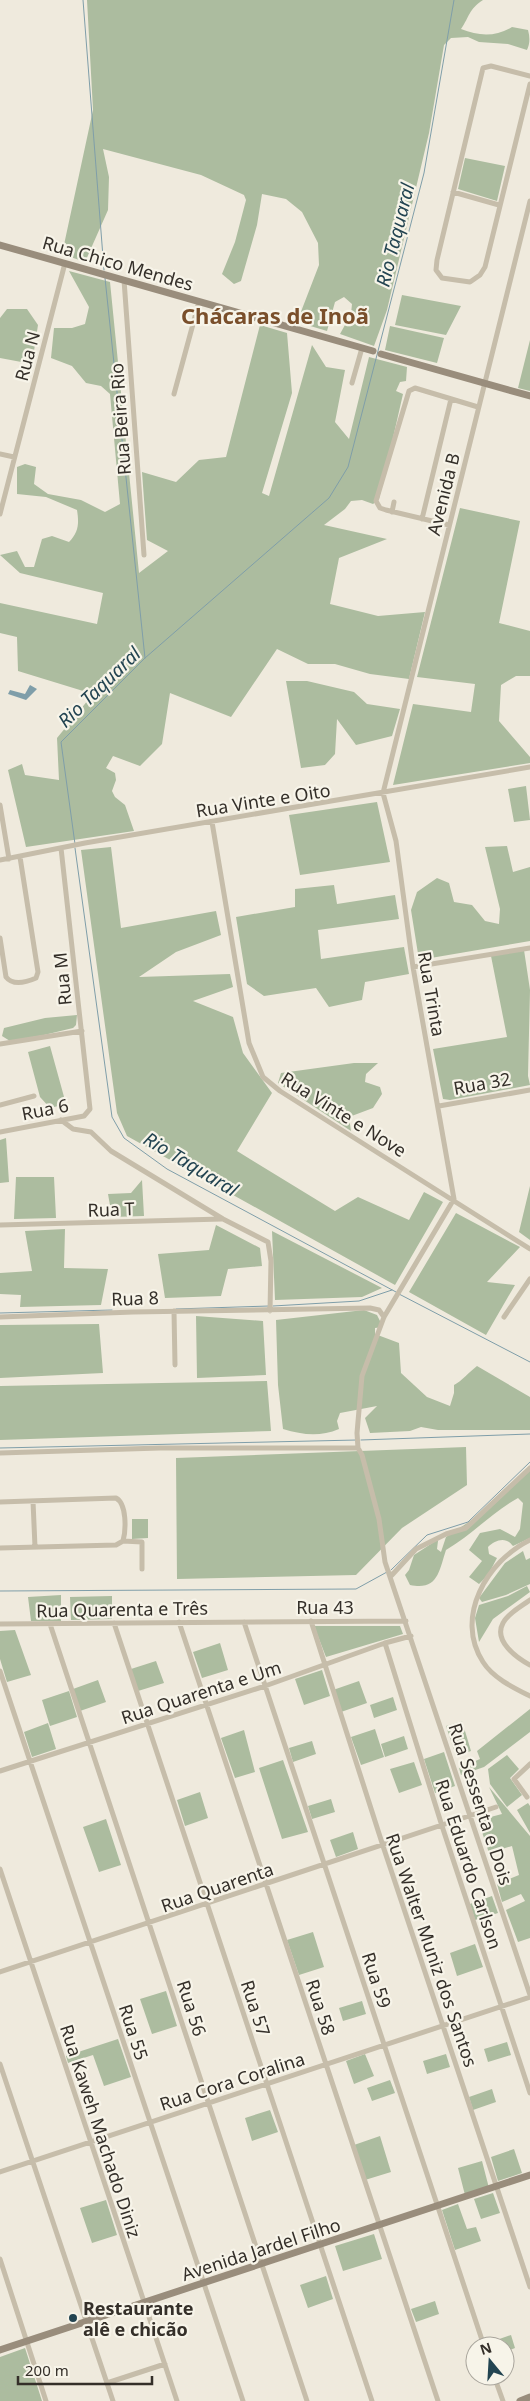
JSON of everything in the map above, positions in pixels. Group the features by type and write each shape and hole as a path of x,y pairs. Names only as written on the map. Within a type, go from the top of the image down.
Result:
{"main road":[{"name":"Rua Chico Mendes","path":"0,245 373,351"},
{"path":"381,354 530,396"},
{"name":"Avenida Jardel Filho","path":"0,2350 438,2207 530,2175"},
{"path":"520,2401 530,2398"}],"street":[{"path":"530,76 491,66 484,68 436,266 438,275 442,278 470,282 480,275 485,267 530,84"},
{"path":"453,192 499,205"},
{"name":"Avenida B","path":"383,793 530,201"},
{"name":"Rua N","path":"0,514 66,263"},
{"name":"Rua Beira Rio","path":"124,280 144,555"},
{"path":"174,394 199,302"},
{"path":"352,383 362,348"},
{"path":"450,525 392,512 380,508 376,501 408,391 415,388 478,407"},
{"path":"422,520 451,399"},
{"path":"0,454 14,457"},
{"path":"392,512 394,502"},
{"name":"Rua Vinte e Oito","path":"0,860 85,843 530,767"},
{"name":"Rua Trinta","path":"383,793 396,841 413,967 454,1199"},
{"path":"0,805 9,859"},
{"name":"Rua Vinte e Nove","path":"212,822 249,1043 259,1070 268,1082 280,1091 454,1199 530,1249"},
{"name":"Rua M","path":"61,848 90,1107"},
{"path":"0,938 6,977 17,982 36,978 38,972 20,857"},
{"path":"413,967 530,948"},
{"path":"0,1044 82,1031"},
{"name":"Rua 32","path":"438,1106 530,1090"},
{"path":"0,1105 34,1096"},
{"name":"Rua 6","path":"0,1132 84,1116 90,1107"},
{"path":"61,1120 73,1129 91,1132 110,1151 222,1219 265,1240 269,1245 271,1261 270,1308"},
{"name":"Rua Sessenta e Dois","path":"454,1199 384,1317 362,1376 357,1433 358,1448 362,1455 379,1519 388,1570 530,1996"},
{"name":"Rua T","path":"0,1226 222,1219"},
{"path":"504,1317 530,1279"},
{"name":"Rua 8","path":"0,1317 270,1308 370,1308 379,1310 384,1317"},
{"path":"174,1311 175,1365"},
{"path":"0,1453 160,1448 358,1448"},
{"path":"388,1570 392,1575 416,1549 426,1543 466,1528 530,1468"},
{"path":"0,1502 116,1498 120,1500 123,1506 123,1541"},
{"path":"33,1501 35,1547"},
{"path":"530,1540 513,1550 491,1571 476,1600 472,1622 476,1645 483,1663 505,1682 530,1696"},
{"path":"0,1548 105,1546 116,1545 123,1541 142,1542 142,1569"},
{"path":"529,1663 509,1650 501,1629 506,1619 530,1600"},
{"name":"Rua Walter Muniz dos Santos","path":"311,1621 323,1664 530,2288"},
{"name":"Rua 43","path":"244,1622 406,1621"},
{"name":"Rua 58","path":"179,1622 438,2401"},
{"name":"Rua Quarenta e Três","path":"0,1624 244,1622"},
{"name":"Rua 59","path":"244,1622 481,2336"},
{"name":"Rua 57","path":"114,1623 372,2401"},
{"name":"Rua 56","path":"50,1624 308,2401"},
{"name":"Rua Quarenta e Um","path":"0,1771 265,1686 384,1643 411,1636"},
{"name":"Rua Eduardo Carlson","path":"384,1643 530,2092"},
{"name":"Rua 55","path":"0,1671 243,2401"},
{"path":"527,1797 514,1779 530,1764"},
{"name":"Rua Quarenta","path":"0,1972 496,1807"},
{"name":"Rua Kaweh Machado Diniz","path":"0,1869 177,2401"},
{"name":"Rua Cora Coralina","path":"0,2172 530,1996"},
{"path":"0,2064 112,2401"},
{"path":"0,2259 46,2401"},
{"path":"106,2383 165,2364"},
{"path":"498,2386 503,2401"}],"green space":[{"path":"87,0 483,0 472,10 461,29 487,34 499,33 512,27 528,30 529,45 527,50 508,44 479,42 468,37 451,38 444,45 429,133 387,310 374,346 340,334 351,314 352,304 344,297 335,302 327,331 297,322 319,265 318,243 302,212 286,199 262,194 257,225 241,281 234,284 222,274 235,242 246,200 244,195 201,175 103,149 109,177 108,210 85,262 62,254 93,110"},
{"path":"465,158 505,166 497,201 458,189"},
{"path":"69,271 110,282 139,573 168,551 147,540 142,472 176,482 199,460 226,457 260,325 287,333 292,393 262,493 269,496 312,345 326,367 345,370 335,422 349,439 369,357 407,367 406,381 400,382 396,391 403,394 379,499 373,504 362,500 351,501 345,509 324,525 387,539 339,558 330,604 378,616 425,612 409,679 370,674 335,664 308,664 277,649 231,717 170,693 162,744 140,766 113,756 106,768 115,773 116,780 112,791 115,797 125,805 134,831 26,847 8,770 22,764 25,775 59,780 57,738 93,694 18,671 17,637 0,633 0,603 97,624 103,593 20,573 0,555 17,551 25,567 34,567 42,539 52,536 69,542 75,535 78,527 77,510 46,497 17,494 17,467 25,464 36,467 34,484 48,494 81,500 105,512 120,504 110,394 101,386 86,383 72,366 51,358 54,328 72,328 85,324 89,307"},
{"path":"402,295 461,306 446,335 395,325"},
{"path":"7,309 27,309 38,325 32,364 0,358 0,318"},
{"path":"390,326 444,338 437,363 385,350"},
{"path":"530,340 530,391 518,388"},
{"path":"460,508 520,521 499,623 530,631 530,676 516,676 501,685 499,721 530,757 530,763 393,785 413,704 471,712 475,684 417,677"},
{"path":"286,681 307,681 354,692 367,704 400,709 392,736 356,745 337,719 335,754 325,765 301,768"},
{"path":"526,786 530,820 514,822 508,789"},
{"path":"377,802 390,862 300,875 289,815"},
{"path":"507,846 513,872 530,867 530,941 419,960 411,910 417,892 437,878 449,883 454,902 472,905 485,921 499,924 500,909 485,847"},
{"path":"111,847 121,928 216,911 221,935 176,952 139,977 230,974 233,987 193,1001 233,1017 243,1053 272,1093 237,1151 335,1211 358,1197 409,1220 424,1192 443,1202 395,1285 127,1136 117,1113 81,850"},
{"path":"334,885 337,904 395,895 399,919 318,930 321,959 404,947 409,974 365,982 362,1000 329,1007 316,988 264,996 247,984 236,917 295,907 295,889"},
{"path":"524,950 530,990 528,1076 530,1085 450,1100 443,1099 433,1049 507,1037 491,956"},
{"path":"77,1015 76,1025 73,1028 10,1041 2,1036 4,1028 45,1018"},
{"path":"50,1046 66,1104 50,1108 40,1097 28,1052"},
{"path":"354,1063 378,1063 366,1074 365,1082 380,1087 382,1094 373,1108 349,1117 351,1131 278,1083 281,1073"},
{"path":"6,1138 9,1182 0,1183 0,1140"},
{"path":"16,1177 54,1177 56,1218 14,1219"},
{"path":"142,1180 144,1216 112,1217 108,1194 131,1193"},
{"path":"530,1186 530,1240 519,1232"},
{"path":"456,1213 520,1247 487,1282 515,1285 486,1335 409,1292"},
{"path":"216,1225 260,1248 262,1266 228,1269 221,1296 165,1298 158,1254 209,1250"},
{"path":"65,1229 64,1268 108,1269 101,1305 20,1307 21,1295 0,1294 0,1273 32,1271 25,1231"},
{"path":"272,1231 382,1288 362,1297 275,1300"},
{"path":"364,1310 377,1315 383,1327 375,1328 375,1334 399,1343 401,1373 427,1397 450,1406 454,1385 477,1366 530,1397 530,1430 438,1430 421,1427 410,1431 370,1433 365,1418 377,1406 340,1413 337,1421 339,1429 332,1432 311,1434 283,1429 278,1385 276,1320"},
{"path":"196,1316 263,1321 266,1375 197,1378"},
{"path":"99,1324 103,1373 0,1378 0,1325"},
{"path":"267,1381 271,1431 0,1440 0,1386"},
{"path":"466,1447 467,1485 402,1528 356,1575 177,1579 176,1458"},
{"path":"530,1470 530,1538 513,1546 504,1540 494,1542 488,1547 489,1554 497,1558 488,1575 479,1584 469,1577 482,1561 469,1550 480,1533 500,1529 515,1537 520,1529 523,1503 518,1498 446,1550 439,1572 432,1582 419,1586 410,1585 405,1575 409,1570 414,1555 437,1540 437,1549 441,1552 446,1537 490,1508"},
{"path":"132,1519 148,1519 148,1538 132,1539"},
{"path":"523,1551 526,1560 530,1558 530,1584 506,1595 482,1602 479,1598 505,1563"},
{"path":"527,1586 530,1592 493,1619 479,1642 475,1618 479,1605 508,1596"},
{"path":"61,1595 61,1621 31,1621 28,1597"},
{"path":"112,1596 112,1619 71,1620 70,1597"},
{"path":"314,1626 400,1626 403,1634 326,1657"},
{"path":"15,1630 31,1675 7,1682 0,1659 0,1631"},
{"path":"220,1643 228,1670 202,1678 193,1652"},
{"path":"156,1661 164,1683 138,1691 131,1669"},
{"path":"322,1670 330,1696 304,1705 295,1679"},
{"path":"98,1680 106,1702 80,1711 73,1689"},
{"path":"359,1681 367,1703 341,1712 333,1690"},
{"path":"69,1691 77,1717 50,1726 42,1700"},
{"path":"393,1697 397,1710 374,1718 370,1705"},
{"path":"530,1709 530,1732 484,1767 461,1775 459,1768 480,1759 477,1751"},
{"path":"462,1721 471,1751 456,1756 446,1726"},
{"path":"48,1723 56,1749 32,1757 24,1732"},
{"path":"375,1729 384,1757 361,1765 351,1737"},
{"path":"244,1730 255,1772 235,1778 221,1738"},
{"path":"404,1736 408,1749 385,1757 381,1744"},
{"path":"312,1741 316,1754 293,1762 289,1748"},
{"path":"444,1752 455,1786 435,1793 424,1759"},
{"path":"507,1755 519,1769 510,1778 522,1795 507,1807 490,1784 488,1769"},
{"path":"283,1760 308,1832 282,1839 259,1768"},
{"path":"414,1762 422,1785 399,1793 390,1769"},
{"path":"489,1787 530,1836 530,1938 518,1942 506,1910 525,1901 521,1894 502,1902 497,1884 519,1875 512,1846 489,1853 482,1832 488,1831 483,1819 502,1814"},
{"path":"200,1792 208,1818 185,1826 177,1800"},
{"path":"331,1799 335,1812 312,1819 308,1806"},
{"path":"528,1803 530,1806 530,1833 517,1810"},
{"path":"106,1819 121,1865 99,1872 83,1827"},
{"path":"353,1832 358,1849 336,1857 330,1840"},
{"path":"492,1896 498,1913 475,1920 470,1904"},
{"path":"313,1932 324,1967 299,1975 287,1940"},
{"path":"475,1944 483,1967 457,1976 450,1953"},
{"path":"166,1991 177,2026 152,2034 140,1999"},
{"path":"362,2001 366,2014 343,2021 339,2008"},
{"path":"118,2039 131,2077 104,2086 93,2055 68,2063 66,2056"},
{"path":"507,2042 511,2055 488,2062 484,2049"},
{"path":"365,2054 374,2076 354,2084 346,2061"},
{"path":"446,2054 450,2067 427,2074 423,2061"},
{"path":"390,2080 395,2093 372,2101 367,2088"},
{"path":"492,2089 496,2102 473,2110 469,2097"},
{"path":"270,2110 278,2132 252,2141 245,2118"},
{"path":"380,2136 391,2172 365,2180 354,2145"},
{"path":"514,2149 522,2173 498,2181 491,2157"},
{"path":"482,2161 489,2188 465,2195 458,2168"},
{"path":"493,2193 500,2213 481,2219 474,2199"},
{"path":"106,2200 117,2235 92,2243 80,2208"},
{"path":"458,2204 467,2229 476,2227 481,2241 455,2250 442,2210"},
{"path":"374,2234 382,2259 343,2271 335,2246"},
{"path":"326,2276 333,2299 308,2308 300,2285"},
{"path":"435,2301 439,2314 416,2322 411,2309"},
{"path":"25,2348 42,2401 0,2401 0,2357"}],"water":[{"path":"30,685 37,689 26,700 8,694 10,690 25,694"}],"waterway":[{"path":"83,0 104,270"},
{"name":"Rio Taquaral","path":"75,844 61,742 145,658 329,498 348,467 424,173 454,0"},
{"path":"105,278 145,658"},
{"name":"Rio Taquaral","path":"75,848 112,1117 124,1138 167,1169 396,1292"},
{"path":"273,1306 359,1301 392,1290"},
{"name":"Rio Taquaral","path":"399,1294 530,1362"},
{"path":"176,1309 269,1306"},
{"path":"0,1313 112,1310"},
{"path":"361,1440 530,1434"},
{"path":"0,1448 357,1440"},
{"path":"391,1570 427,1535 468,1522 530,1462"},
{"path":"0,1591 356,1589 387,1572"}],"place":[{"name":"Restaurante alê e chicão","path":"73,2318"}],"district":[{"name":"Chácaras de Inoã","path":"275,315"}]}
